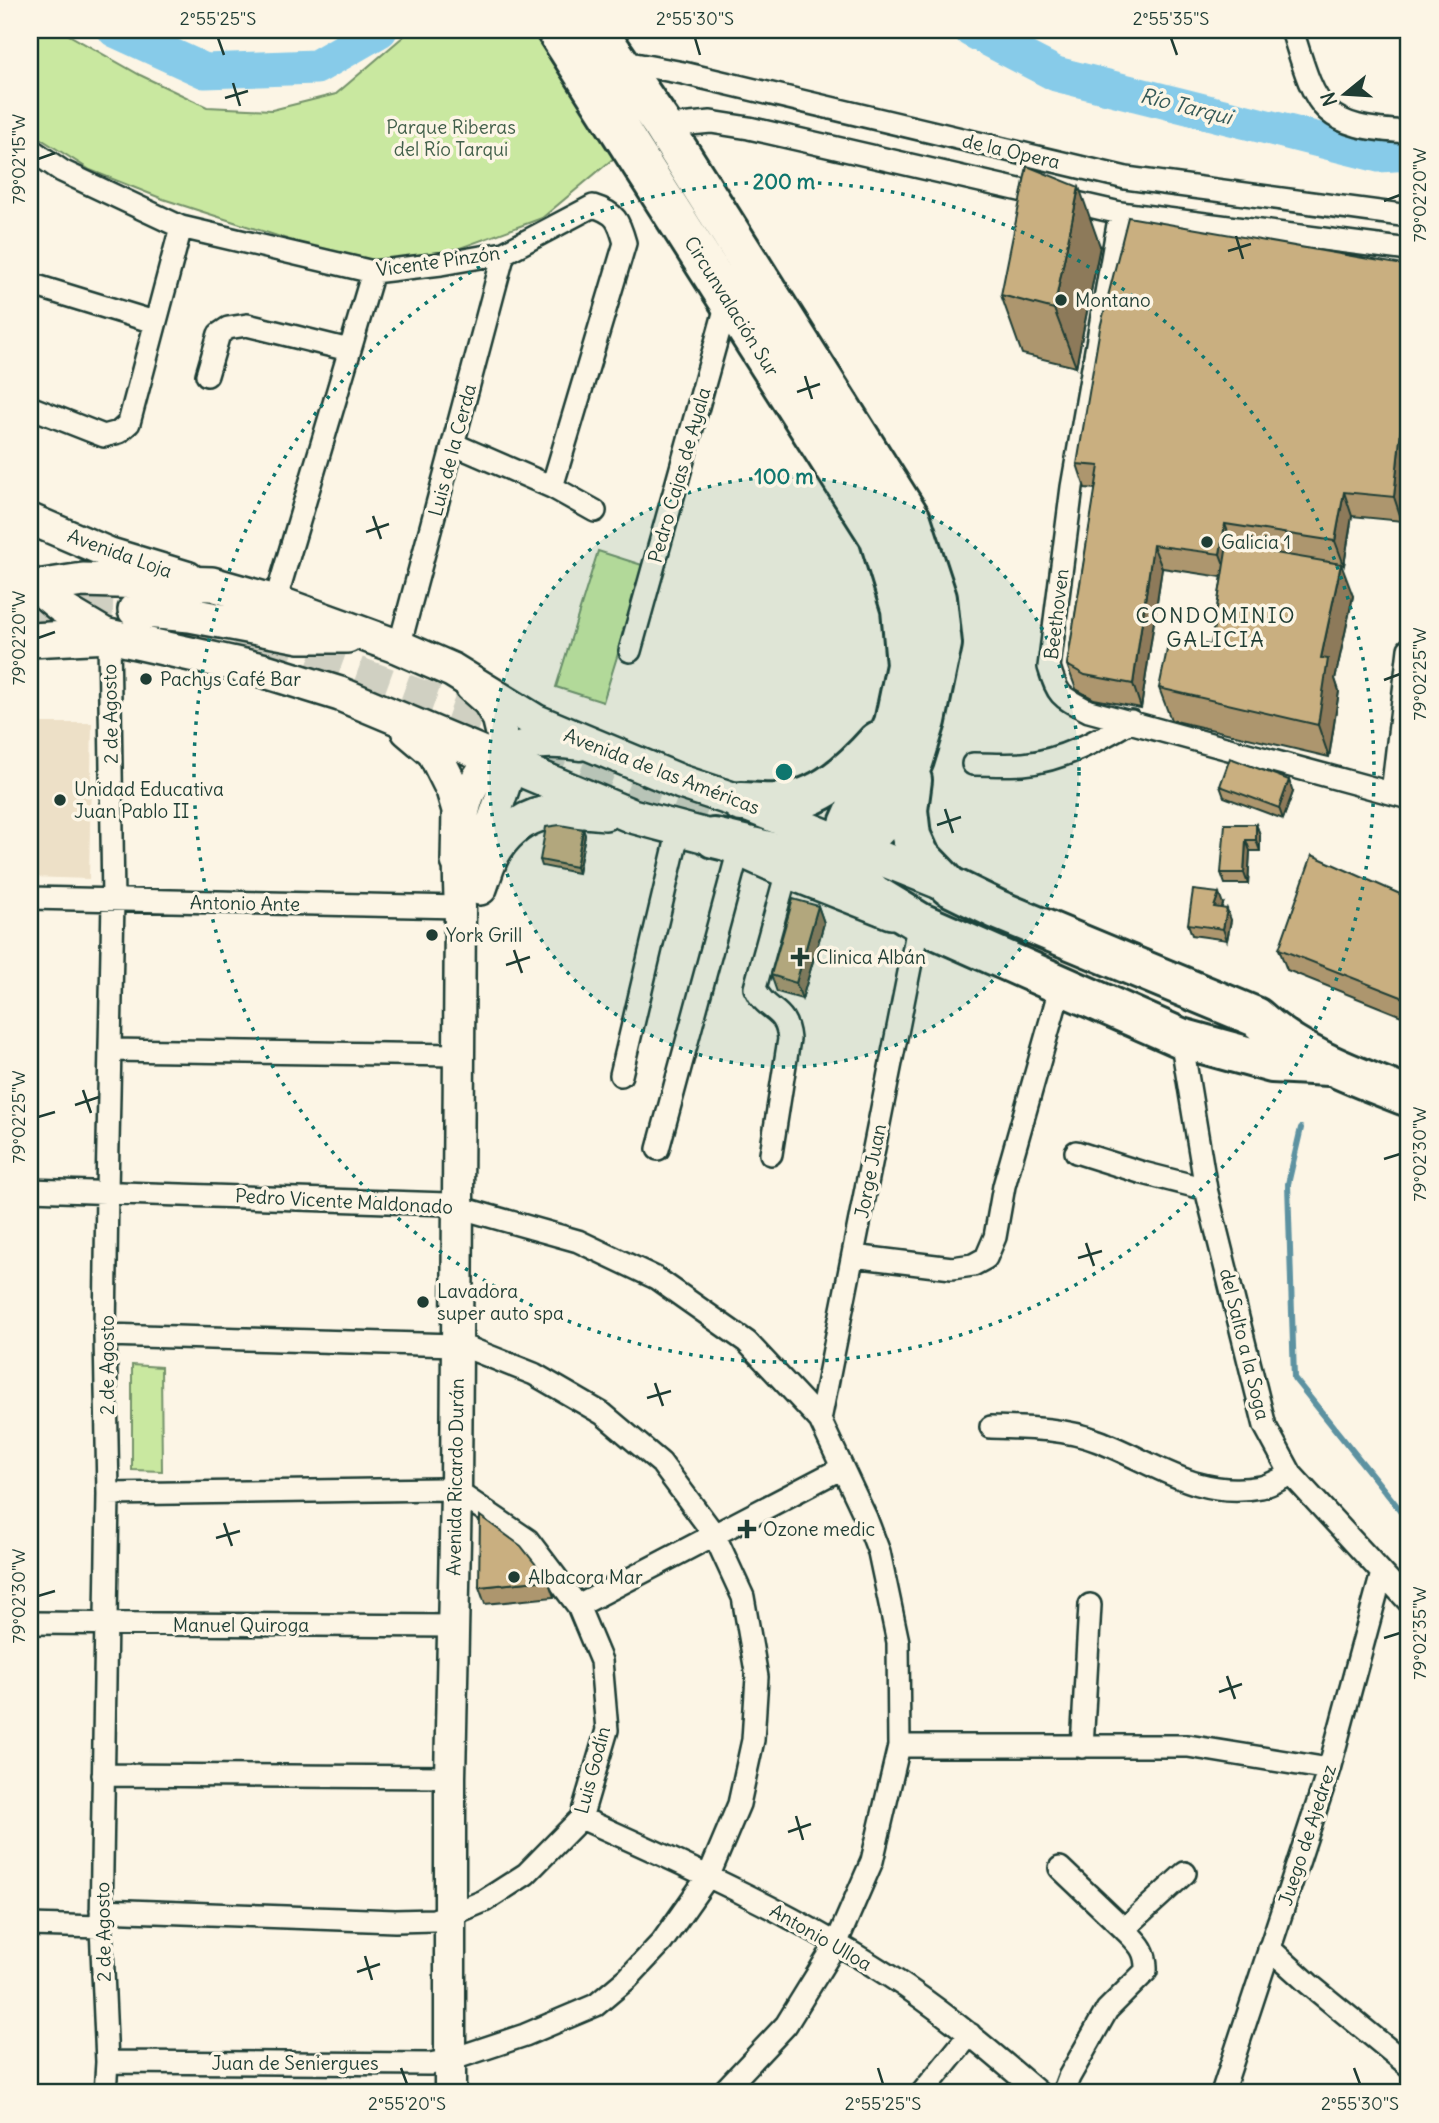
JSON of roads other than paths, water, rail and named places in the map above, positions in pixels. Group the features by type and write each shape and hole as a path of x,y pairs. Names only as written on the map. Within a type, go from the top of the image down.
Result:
{"highway":[{"name":"Circunvalación Sur","path":"556,30 879,537 901,609 906,665 894,723 850,821 849,846 852,867 873,894 930,903"},
{"name":"Circunvalación Sur","path":"607,45 663,126 911,519 937,598 942,644 933,694 914,761"},
{"path":"741,802 782,803 810,796 851,771 894,723"},
{"path":"710,839 821,861 872,834 890,814 914,761"},
{"path":"914,761 908,810 911,836 920,856 930,903 1061,985 1181,1038 1275,1050 1329,1066 1409,1097"},
{"path":"930,903 996,909 1256,1017 1275,1050"}],"main road":[{"name":"Avenida de las Américas","path":"32,586 83,580 212,584 275,601 452,670 535,721 681,782 741,802 849,846"},
{"path":"135,610 190,615 300,636 384,642"},
{"path":"30,640 109,636 262,670 340,694 396,719 503,757 632,816 710,839 787,871 930,903"},
{"path":"396,719 434,752 453,790 459,810 458,861"},
{"path":"470,897 496,848 517,824 546,811 574,809 632,816"}],"street":[{"path":"1292,30 1307,75 1324,109 1342,122 1377,130 1409,132"},
{"name":"de la Opera","path":"607,45 696,76 1126,178 1409,216"},
{"name":"de la Opera","path":"624,137 663,126 711,122 749,128 1120,213 1409,250"},
{"name":"Vicente Pinzón","path":"31,155 181,227 373,272 504,253 593,206 609,211 621,225 625,243 552,486"},
{"name":"Beethoven","path":"1120,213 1072,487 1049,667 1055,689 1068,701 1089,711 1401,795"},
{"path":"30,407 104,436 119,432 129,423 181,227"},
{"name":"Luis de la Cerda","path":"384,642 453,444 504,253"},
{"path":"275,601 373,272"},
{"path":"30,284 154,322"},
{"name":"Pedro Cajas de Ayala","path":"630,651 728,299"},
{"path":"207,375 219,334 228,328 247,325 349,350"},
{"path":"453,444 552,486 595,511"},
{"name":"Avenida Loja","path":"30,519 109,553 212,584"},
{"path":"32,586 60,607 109,636"},
{"name":"2 de Agosto","path":"105,2093 107,2062 101,1919 108,1494 105,1335 113,901 109,636"},
{"path":"1401,795 1409,649"},
{"path":"452,670 488,702 498,719 506,782 470,897"},
{"path":"973,764 1026,764 1064,754 1104,737 1131,721"},
{"path":"503,757 546,741 579,745 616,755"},
{"name":"Avenida Ricardo Durán","path":"448,1915 463,1496 465,1208 477,924 458,861 467,797 478,775 503,757"},
{"path":"621,1075 710,839"},
{"path":"658,1149 710,839"},
{"path":"771,1154 789,1039 787,1023 761,1000 755,988 787,871"},
{"name":"Antonio Ante","path":"30,898 113,901 470,897"},
{"name":"Avenida Ricardo Durán","path":"465,1208 458,1055 470,897"},
{"name":"Jorge Juan","path":"820,1420 930,903"},
{"path":"853,1256 953,1268 973,1265 986,1258 995,1237 1004,1186 1061,985"},
{"name":"del Salto a la Soga","path":"1181,1038 1206,1189 1265,1426 1291,1474 1409,1601"},
{"path":"110,1051 458,1055"},
{"path":"1076,1152 1206,1189"},
{"name":"Pedro Vicente Maldonado","path":"30,1190 107,1191 465,1208 578,1241 656,1278 747,1342 820,1420 879,1552 889,1593 898,1642 899,1746 872,1861 836,1944 786,2025 722,2093"},
{"name":"Juan de Seniergues","path":"105,1335 463,1347 534,1374 603,1414 661,1463 714,1534 743,1597 757,1677 754,1740 739,1804 709,1875 662,1942 628,1978 596,2005 525,2035 430,2064 107,2062"},
{"path":"991,1427 1045,1429 1096,1440 1201,1486 1229,1489 1263,1486 1291,1474"},
{"path":"578,1606 842,1468"},
{"path":"108,1494 441,1489 463,1496"},
{"name":"Avenida Ricardo Durán","path":"461,2093 455,2058 448,1915 452,1626 463,1496"},
{"name":"Luis Godín","path":"30,1925 101,1919 395,1921 448,1915 484,1901 526,1874 581,1818 607,1730 601,1661 578,1606 528,1540 463,1496"},
{"name":"Juego de Ajedrez","path":"1222,2093 1329,1769 1382,1573"},
{"path":"1082,1746 1090,1605"},
{"name":"Manuel Quiroga","path":"30,1623 452,1626"},
{"path":"899,1746 1188,1746 1329,1769"},
{"path":"103,1775 450,1777"},
{"name":"Antonio Ulloa","path":"581,1818 709,1875 836,1944 906,1987 970,2034 1039,2093"},
{"path":"1060,1868 1138,1943 1147,1958 1146,1971 1107,2010 1069,2077 1063,2093"},
{"path":"1124,1929 1185,1873"},
{"path":"1269,1948 1308,1984 1409,2066"},
{"path":"922,2093 970,2034"},
{"name":"Avenida Ricardo Durán","path":"450,2093 455,2058"}],"waterway":[{"name":"Río Tarqui","path":"115,30 205,71 316,67 380,30"},
{"name":"Río Tarqui","path":"971,30 1056,74 1379,155 1409,153"},
{"path":"1301,1128 1288,1184 1294,1378 1409,1521"}],"tunnel":[{"path":"30,606 135,610 163,616"},
{"path":"136,624 153,625 284,657"},
{"path":"263,639 561,747"},
{"path":"535,750 755,836"},
{"path":"845,861 927,897"}],"place":[{"name":"Montano","path":"1061,300"},
{"name":"Galicia 1","path":"1207,542"},
{"name":"Pachys Café Bar","path":"146,679"},
{"name":"Unidad Educativa Juan Pablo II","path":"60,800"},
{"name":"York Grill","path":"432,935"},
{"name":"Clinica Albán","path":"800,957"},
{"name":"Lavadora super auto spa","path":"423,1302"},
{"name":"Ozone medic","path":"747,1529"},
{"name":"Albacora Mar","path":"514,1577"}],"district":[{"name":"CONDOMINIO GALICIA","path":"1216,627"}],"park label":[{"name":"Parque Riberas del Río Tarqui","path":"451,138"}]}
